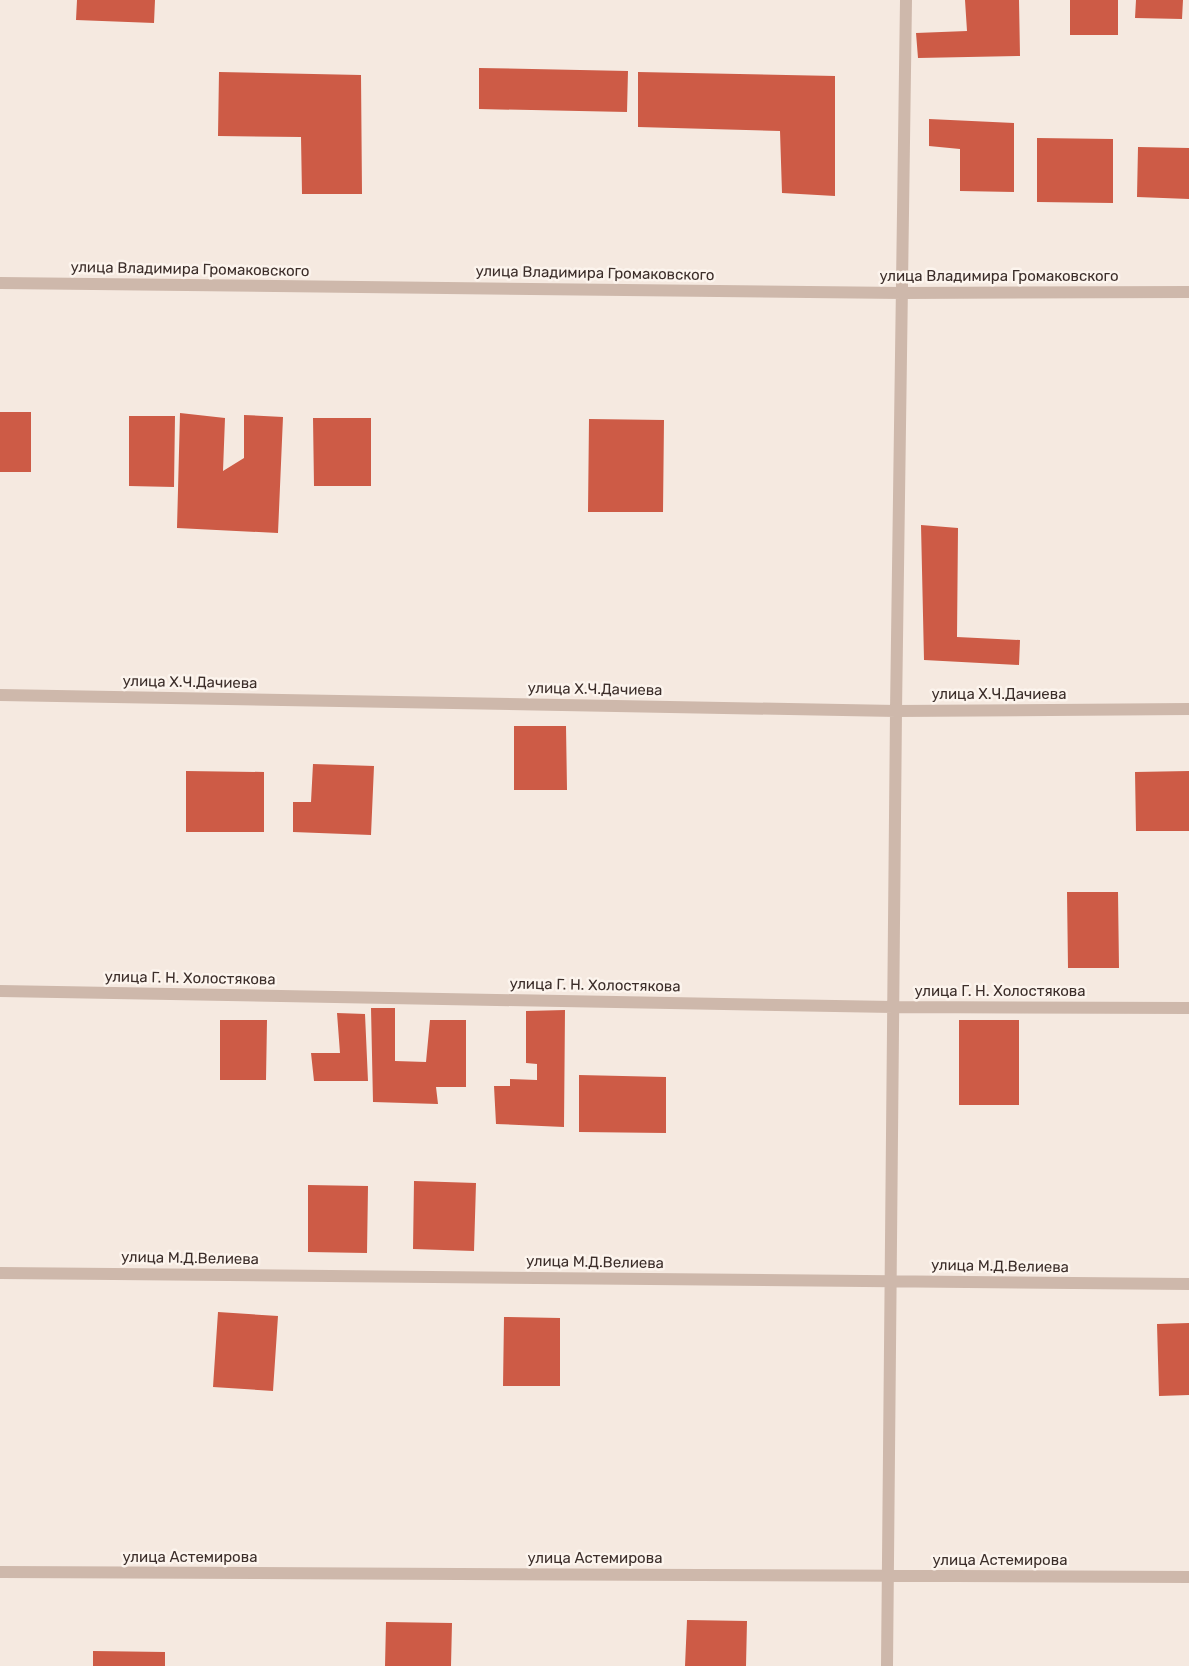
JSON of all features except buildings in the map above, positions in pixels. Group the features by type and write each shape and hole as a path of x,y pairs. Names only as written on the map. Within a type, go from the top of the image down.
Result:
{"street":[{"path":"887,1666 896,711 906,0"},
{"name":"улица Владимира Громаковского","path":"0,284 902,293 1189,292"},
{"name":"улица Х.Ч.Дачиева","path":"0,695 896,711 1189,710"},
{"name":"улица Г. Н. Холостякова","path":"0,991 893,1006 1189,1008"},
{"name":"улица М.Д.Велиева","path":"0,1273 1189,1284"},
{"name":"улица Астемирова","path":"0,1572 1189,1577"}]}
